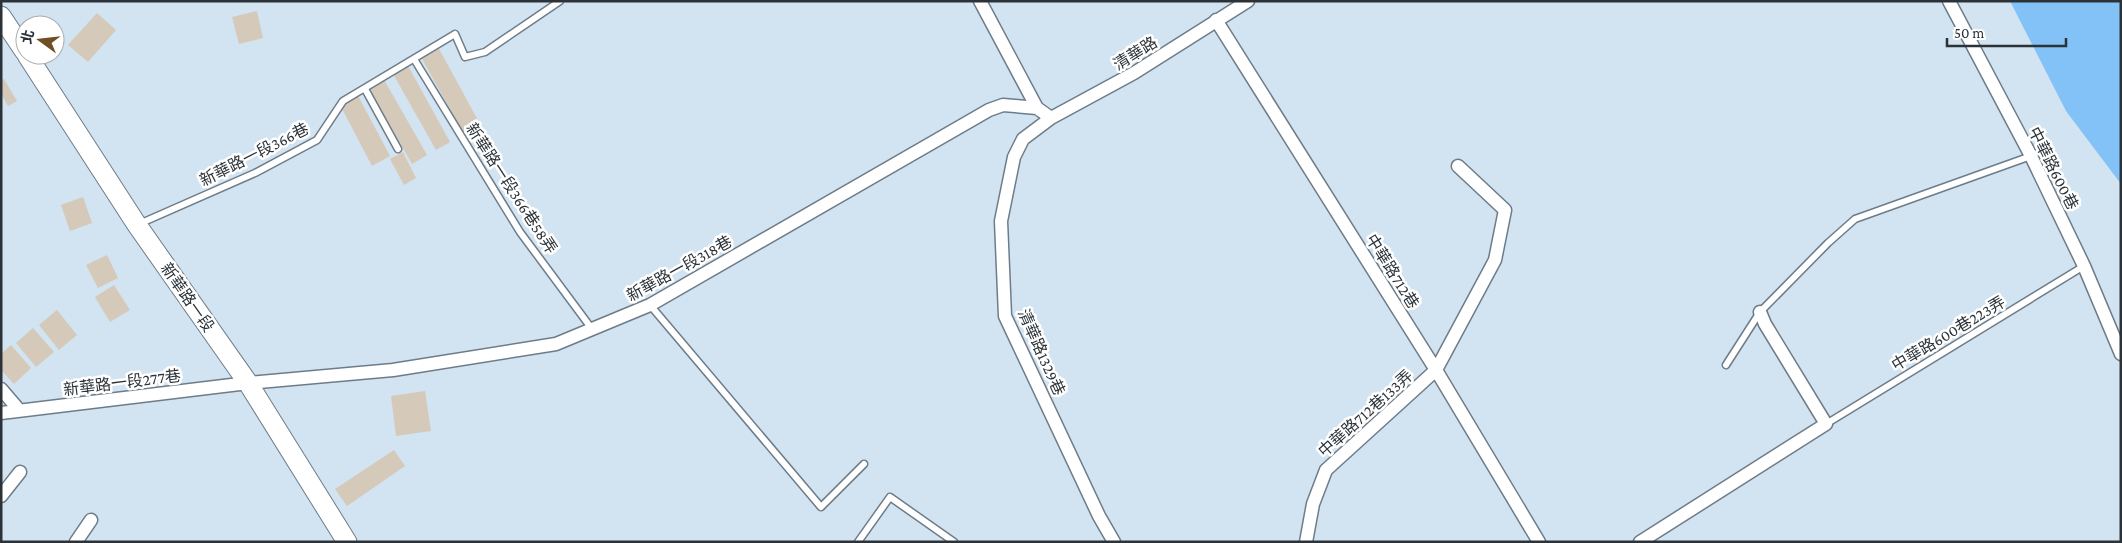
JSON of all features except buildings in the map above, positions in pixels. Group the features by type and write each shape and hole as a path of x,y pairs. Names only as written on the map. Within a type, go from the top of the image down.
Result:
{"street":[{"path":"980,1 1037,108 1051,118"},
{"name":"清華路","path":"1051,118 1134,73 1248,1"},
{"name":"中華路600巷","path":"1949,1 2030,156 2084,266 2121,354"},
{"name":"新華路一段","path":"1,16 15,37"},
{"name":"中華路712巷","path":"1216,20 1436,370 1539,542"},
{"name":"新華路一段","path":"33,65 137,225 248,383 347,542"},
{"name":"新華路一段318巷","path":"248,383 393,370 556,344 650,305 989,110 1003,106 1037,108"},
{"name":"清華路1329巷","path":"1051,118 1023,139 1014,157 1001,221 1005,316 1099,516 1114,542"},
{"name":"中華路712巷133弄","path":"1306,542 1312,504 1326,470 1436,370 1495,260 1505,210 1458,166"},
{"path":"1640,542 1826,424 1765,324 1760,312"},
{"name":"新華路一段277巷","path":"1,413 248,383"},
{"path":"1,388 20,410"},
{"path":"1,496 20,472"},
{"path":"76,542 91,520"}],"lane":[{"name":"新華路一段366巷","path":"137,225 255,172 317,140 343,101 455,34 466,57 485,52 560,1"},
{"name":"新華路一段366巷58弄","path":"414,59 520,232 592,329"},
{"path":"365,88 398,149"},
{"path":"1726,366 1760,312 1828,243 1855,219 2030,156"},
{"name":"中華路600巷223弄","path":"1826,424 2084,266"},
{"path":"650,305 821,507 864,464"},
{"path":"858,542 890,497 954,542"}],"water":[{"path":"2010,1 2121,1 2121,184 2066,111"}]}
